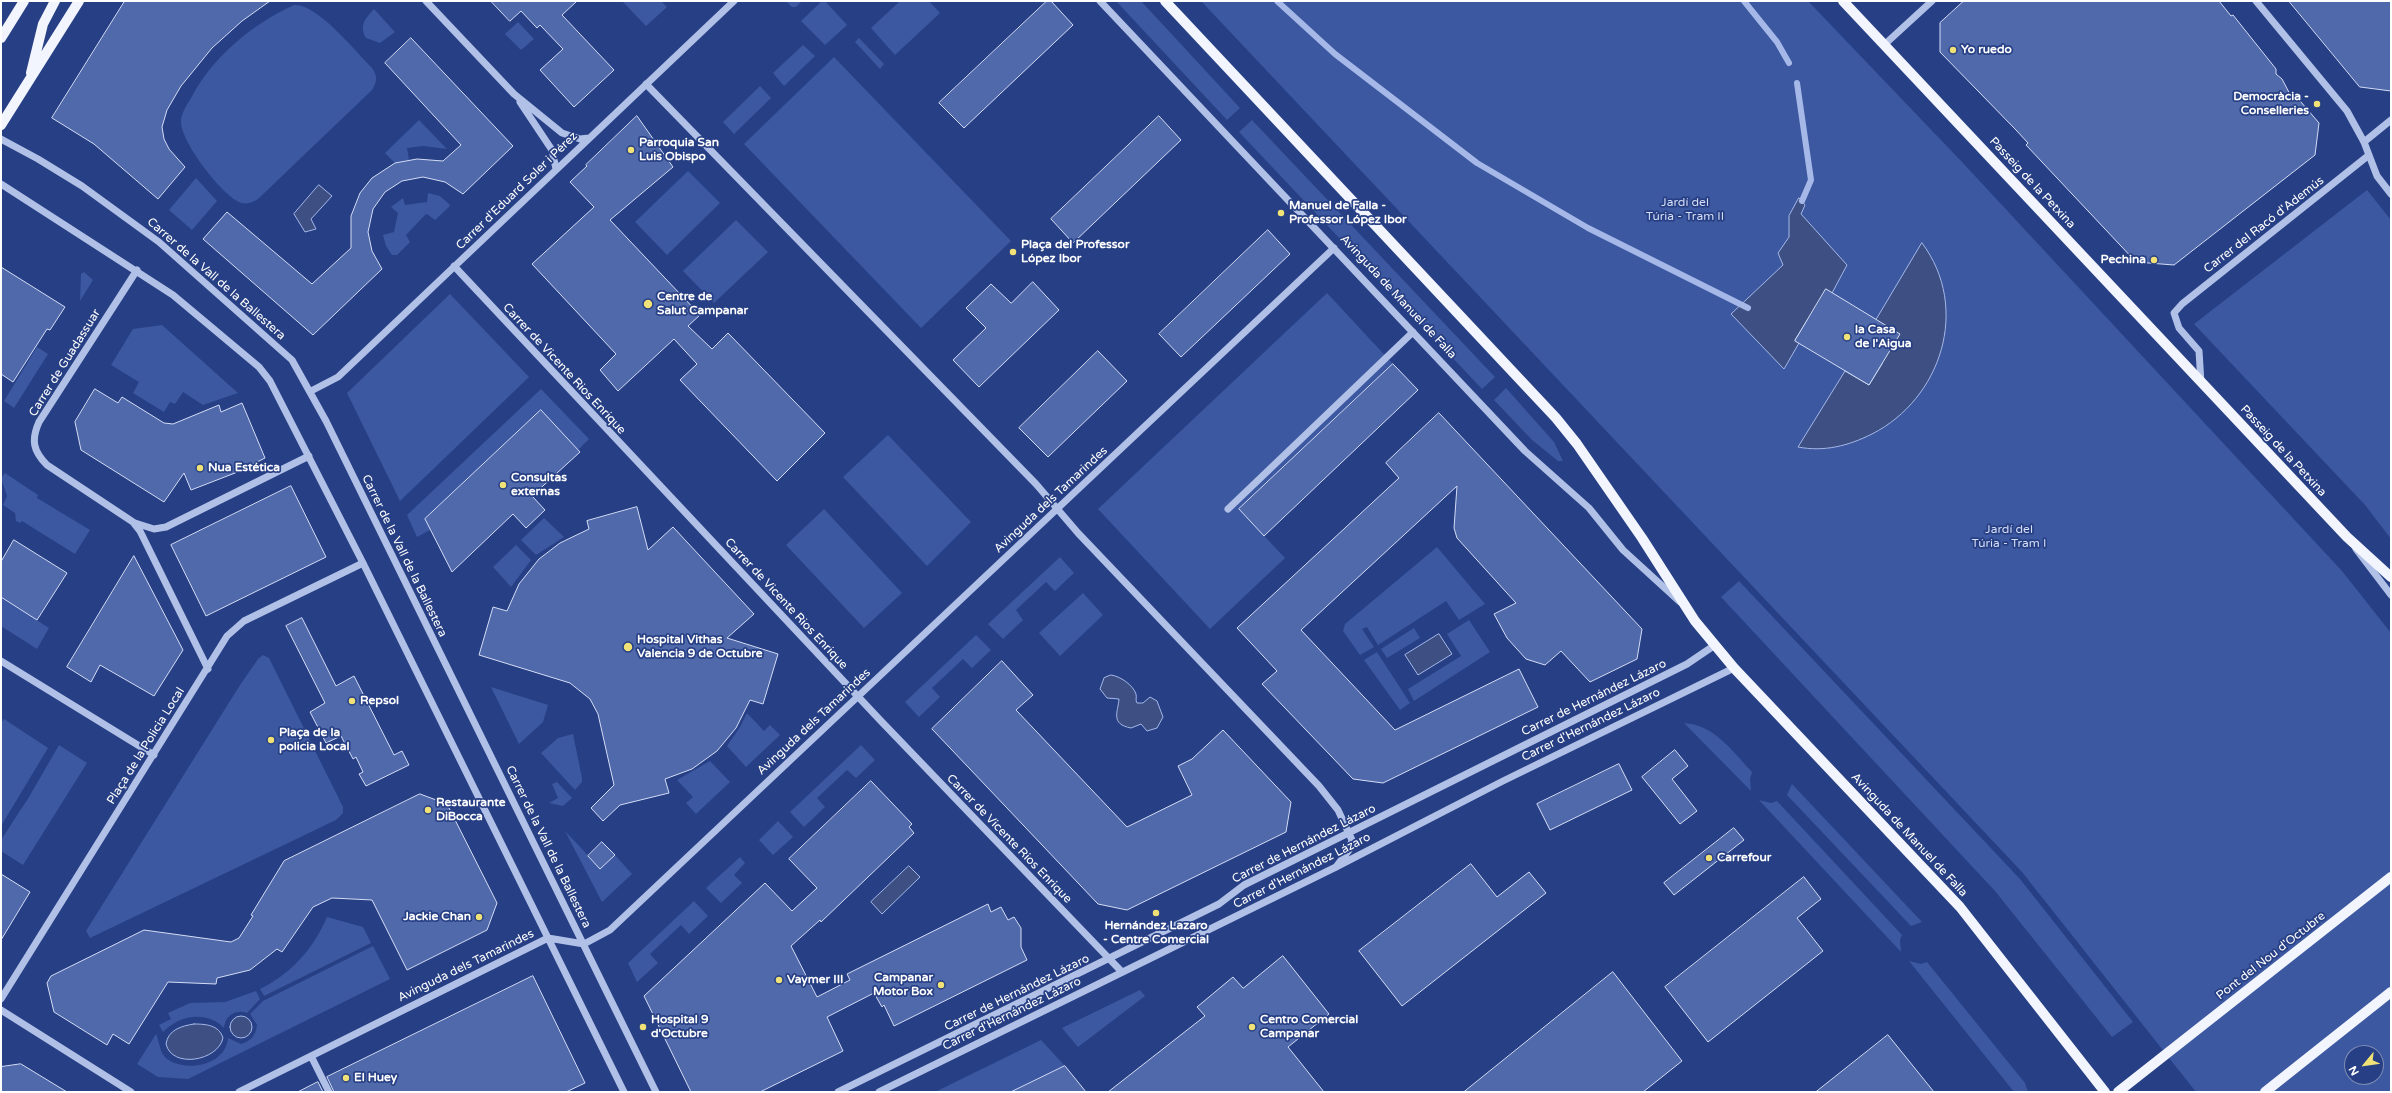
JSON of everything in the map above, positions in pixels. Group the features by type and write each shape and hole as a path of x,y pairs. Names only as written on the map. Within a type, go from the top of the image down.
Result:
{"main road":[{"path":"1,38 24,1"},
{"path":"28,82 43,24 55,1"},
{"path":"1,125 79,1"},
{"name":"Avinguda de Manuel de Falla","path":"1165,1 1556,418 1577,444 1642,538 1683,605 1715,646 1734,668 1960,907 2105,1092"},
{"name":"Passeig de la Petxina","path":"1843,1 2347,538 2391,577"},
{"name":"Pont del Nou d'Octubre","path":"2118,1092 2391,877"},
{"path":"2265,1092 2391,992"}],"street":[{"path":"426,1 514,94 562,133 580,139 589,138"},
{"name":"Carrer d'Eduard Soler i Pérez","path":"311,392 338,377 734,1"},
{"name":"Avinguda de Manuel de Falla","path":"1100,1 1525,451 1589,508 1624,550 1683,605"},
{"path":"1884,45 1932,1"},
{"path":"2256,1 2347,111 2364,142 2377,176 2391,194"},
{"path":"646,84 1058,508 1078,533 1319,786 1338,810 1352,840 1348,850 1336,868"},
{"path":"514,94 550,146 556,169"},
{"path":"2364,142 2391,120"},
{"name":"Carrer de la Vall de la Ballestera","path":"1,139 38,159 82,186 159,242 281,348 292,360 311,392 656,1092"},
{"name":"Carrer del Racó d'Ademús","path":"2201,382 2199,351 2179,328 2174,313 2182,304 2369,156"},
{"path":"1,184 137,270 173,295 259,367 280,398 624,1092"},
{"name":"Avinguda dels Tamarindes","path":"242,1091 548,938 584,944 610,930 1334,248"},
{"name":"Carrer de Vicente Rios Enrique","path":"454,266 858,696 1122,972"},
{"name":"Carrer de Guadassuar","path":"137,270 39,422 34,434 34,446 38,456 47,465 133,522 140,531 208,669"},
{"path":"1228,509 1413,332"},
{"path":"133,522 154,529 166,527 309,456"},
{"name":"Passeig de la Petxina","path":"2347,538 2391,595"},
{"name":"Plaça de la Policia Local","path":"1,999 208,669 227,636 244,621 363,563"},
{"name":"Carrer de Hernández Lázaro","path":"838,1092 1219,904 1244,885 1687,664 1715,646"},
{"path":"1,661 154,755"},
{"name":"Carrer d'Hernández Lázaro","path":"879,1092 1336,868 1503,781 1734,668"},
{"path":"1,1010 131,1092"},
{"path":"311,1056 329,1092"}],"green space":[{"path":"622,1 661,1 667,7 646,26"},
{"path":"786,1 802,1 796,7 792,7"},
{"path":"822,1 825,1 847,25 825,45 801,21"},
{"path":"900,1 929,1 940,13 895,55 871,28"},
{"path":"1116,1 1141,1 1240,108 1227,120"},
{"name":"Jardí del Túria - Tram I","path":"1201,1 1808,1 1962,162 2342,571 2391,633 2391,1092 2196,1092 2022,872"},
{"path":"294,5 303,6 314,12 336,30 372,68 376,76 376,82 372,90 258,199 249,203 242,203 231,197 222,189 203,166 183,131 181,122 182,116 185,107 199,85 221,56 248,32"},
{"path":"374,9 395,32 380,43 366,38 363,29 364,22"},
{"path":"518,22 534,39 521,50 505,34"},
{"path":"859,38 884,64 880,69 855,42"},
{"path":"803,45 815,56 784,86 773,73"},
{"path":"834,57 1011,241 921,328 744,144"},
{"path":"760,86 771,98 734,134 723,122"},
{"path":"419,120 447,149 423,146 407,148 409,160 395,163 385,153"},
{"path":"1252,120 1495,377 1482,389 1239,132"},
{"path":"688,171 720,203 667,255 635,222"},
{"path":"196,178 217,201 192,230 169,210"},
{"path":"2367,190 2391,220 2391,539 2365,505 2194,324"},
{"path":"428,193 440,196 450,205 449,207 435,220 427,214 425,215 406,235 410,242 397,255 392,255 386,246 383,235 394,232 398,213 391,207 403,198 405,205 427,202"},
{"path":"736,220 768,252 714,303 683,271"},
{"path":"84,272 93,280 80,301 81,274"},
{"path":"1327,293 1393,364 1239,509 1285,558 1210,629 1098,509"},
{"path":"450,294 529,377 400,501 347,393"},
{"path":"162,325 238,393 203,405 183,392 175,404 170,402 164,412 133,393 139,382 111,365 133,329"},
{"path":"37,347 48,354 14,408 4,401"},
{"path":"1506,388 1554,442 1563,461 1558,461 1532,440 1494,400"},
{"path":"541,389 589,439 578,450 417,537 407,515"},
{"path":"888,435 971,522 927,566 843,477"},
{"path":"5,473 38,495 37,498 90,530 75,554 22,521 20,523 16,521 15,513 3,505 7,496 1,478"},
{"path":"824,509 902,593 864,628 786,545"},
{"path":"544,518 564,537 536,555 521,540"},
{"path":"516,545 531,560 511,587 493,567"},
{"path":"1437,547 1485,604 1459,620 1446,601 1378,645 1367,627 1362,629 1374,647 1360,655 1343,631 1345,624"},
{"path":"1060,557 1074,573 1055,591 1046,582 1016,610 1023,620 1003,639 988,624"},
{"path":"1739,581 2020,879 2133,1022 2112,1037 1995,891 1721,597"},
{"path":"1083,593 1103,615 1060,656 1039,633"},
{"path":"1,597 49,628 37,649 1,626"},
{"path":"1469,620 1490,652 1414,701 1408,689 1461,656 1447,634"},
{"path":"1414,628 1420,638 1387,658 1381,649"},
{"path":"976,635 991,650 972,668 963,659 932,688 940,697 919,717 905,702"},
{"path":"1377,652 1410,703 1400,710 1364,660"},
{"path":"263,655 269,658 343,807 343,813 336,820 90,938 86,931 240,685 258,659"},
{"path":"491,687 548,705 543,722 519,744"},
{"path":"747,713 764,731 770,725 780,735 746,767 727,746 740,727"},
{"path":"4,719 48,748 1,826 1,723"},
{"path":"1684,723 1705,729 1722,740 1730,748 1752,772 1750,779 1751,791"},
{"path":"573,734 582,778 582,782 575,790 541,753 558,738"},
{"path":"59,745 87,763 23,865 1,851 1,840 29,797"},
{"path":"861,745 875,760 856,778 847,770 817,798 825,807 804,827 790,812"},
{"path":"710,761 730,782 696,814 686,803 693,797 677,780"},
{"path":"557,782 572,798 563,806 549,803 558,798 552,784"},
{"path":"1792,784 1922,922 1911,926 1787,795"},
{"path":"1759,800 1771,803 1777,801 1902,935 1900,940 1901,952"},
{"path":"778,821 793,837 773,855 759,840"},
{"path":"565,831 600,868 615,855 632,874 602,902"},
{"path":"740,857 745,863 734,875 742,883 721,903 706,888"},
{"path":"694,901 708,916 689,934 681,925 650,954 658,963 637,982 628,963"},
{"path":"327,917 363,927 371,943 264,996 260,989 282,976 292,968 315,940"},
{"path":"373,946 390,979 188,1079 158,1077 137,1064 156,1034 162,1053 167,1059 175,1063 195,1066 213,1060 220,1055 226,1047 228,1038 241,1044 248,1041 252,1037 257,1025 250,1014 263,1001"},
{"path":"1909,961 1921,964 1927,962 2025,1083 2028,1092 2014,1092"},
{"path":"1140,990 1145,996 1078,1047 1062,1028"},
{"path":"256,991 260,999 247,1013 238,1012 231,1014 226,1020 224,1028 217,1022 201,1017 193,1017 177,1022 163,1032 159,1025 171,1019 168,1013 190,1003 225,1002"},
{"path":"1041,1040 1065,1066 1011,1092 935,1092"}],"shaded area":[{"path":"319,185 332,196 311,219 316,229 305,232 294,214"},
{"path":"1799,198 1805,205 1801,214 1847,265 1832,293 1807,321 1795,340 1799,343 1784,369 1731,314 1783,265 1778,253 1789,237 1789,216"},
{"path":"1922,243 1937,268 1945,295 1946,323 1941,350 1931,375 1916,399 1896,418 1872,434 1854,442 1836,447 1817,449 1798,447 1845,371 1869,385 1882,364 1876,320"},
{"path":"1439,634 1452,654 1418,675 1405,655"},
{"path":"1111,675 1122,679 1132,687 1136,694 1137,703 1143,703 1150,697 1157,701 1163,717 1157,728 1147,731 1141,724 1131,728 1120,724 1117,717 1119,699 1107,698 1100,689 1104,678"},
{"path":"909,866 920,877 882,914 871,902"},
{"path":"241,1016 249,1019 252,1027 249,1035 241,1038 233,1035 230,1027 233,1019"},
{"path":"194,1024 212,1026 218,1030 223,1038 219,1046 213,1052 204,1057 185,1059 177,1057 170,1052 166,1044 169,1035 184,1026"}],"building":[{"path":"125,1 270,1 242,21 212,48 181,86 167,110 162,127 164,139 169,149 185,167 158,199 94,144 52,118"},
{"path":"491,1 577,1 562,15 614,70 574,107 540,70 563,49 540,25 537,28 521,11 510,21"},
{"path":"1047,1 1051,1 1073,25 964,128 939,103"},
{"path":"1964,1 2219,1 2231,16 2233,15 2276,69 2276,74 2282,79 2292,98 2295,95 2319,123 2315,155 2174,265 2136,262 2026,145 2028,143 2016,130 1940,52 1940,23"},
{"path":"2289,1 2391,1 2391,91 2360,87"},
{"path":"411,38 513,146 463,194 445,182 423,177 402,181 385,192 373,209 368,232 372,251 382,269 313,335 203,239 227,212 312,284 351,248 351,216 360,193 372,178 395,163 417,159 443,161 461,145 385,63"},
{"path":"637,116 673,167 610,220 700,315 688,326 712,349 728,333 825,433 777,481 680,380 697,364 674,339 618,391 600,370 616,354 532,264 594,207 570,182"},
{"path":"1159,116 1181,140 1073,243 1051,219"},
{"path":"1268,230 1290,254 1181,357 1159,334"},
{"path":"1,267 65,307 50,330 47,329 13,382 1,374"},
{"path":"1033,282 1059,310 979,387 953,360 986,328 966,308 991,284 1011,303"},
{"name":"la Casa de l'Aigua","path":"1826,289 1900,334 1869,385 1795,341"},
{"path":"1098,351 1127,381 1048,457 1019,428"},
{"path":"1393,364 1418,390 1264,536 1239,509"},
{"path":"95,389 118,403 122,397 164,423 173,424 219,405 221,412 242,403 265,458 235,473 191,490 184,473 164,502 81,450 75,422"},
{"name":"Consultas externas","path":"541,410 580,452 532,496 545,510 526,528 513,514 452,572 425,519"},
{"path":"1439,413 1642,629 1637,659 1590,682 1561,651 1545,665 1526,659 1507,638 1494,614 1516,603 1457,538 1454,528 1457,486 1301,630 1395,730 1519,669 1538,707 1383,783 1353,779 1262,684 1277,671 1237,628 1399,478 1386,463"},
{"path":"291,486 326,557 206,616 171,545"},
{"path":"637,507 648,550 673,527 754,614 727,638 778,654 763,704 750,700 736,728 717,751 692,769 665,779 669,793 620,805 603,821 591,808 614,785 598,714 590,699 570,683 479,655 493,607 507,611 519,584 539,559 560,543 589,529 587,521"},
{"path":"14,540 67,573 37,620 1,597 1,562"},
{"path":"134,556 183,650 154,696 100,665 91,682 67,667"},
{"path":"302,618 336,686 354,676 394,755 402,751 409,765 366,786 359,774 363,772 356,757 353,759 341,736 326,743 310,712 325,703 286,626"},
{"path":"1002,661 1033,695 1016,710 1127,827 1192,795 1178,766 1192,759 1223,730 1291,802 1286,832 1127,910 1098,904 932,729"},
{"path":"1675,750 1688,766 1672,779 1697,811 1680,824 1642,777"},
{"path":"1619,764 1632,790 1550,830 1537,804"},
{"path":"871,781 912,824 909,827 914,833 821,922 820,920 791,946 817,997 850,980 847,974 988,904 991,912 1001,907 1008,920 1014,917 1021,928 1021,947 1027,960 894,1026 884,1005 882,1007 874,993 827,1017 843,1051 760,1092 691,1092 644,996 765,883 792,911 817,888 789,859"},
{"path":"420,794 447,804 497,903 487,930 407,970 372,900 332,898 313,907 282,952 277,949 250,970 217,978 216,984 168,982 129,1044 113,1034 107,1045 54,1012 47,983 51,976 144,930 231,942 239,938 253,916 251,915 284,861"},
{"name":"Carrefour","path":"1734,828 1744,840 1674,895 1664,883"},
{"path":"602,842 615,855 600,869 588,856"},
{"path":"1471,864 1497,897 1529,872 1546,893 1402,1006 1359,951"},
{"path":"1,874 30,892 1,940"},
{"path":"1804,877 1821,899 1797,918 1823,951 1708,1042 1665,987"},
{"name":"Centro Comercial Campanar","path":"1283,956 1329,1014 1288,1047 1324,1092 1108,1092 1205,1016 1197,1007 1233,977 1243,988"},
{"path":"1613,972 1682,1061 1643,1092 1464,1092"},
{"path":"533,976 585,1083 566,1092 334,1092 327,1077"},
{"path":"1888,1035 1934,1092 1816,1092"},
{"path":"21,1064 67,1092 1,1092 1,1067"},
{"path":"1065,1066 1086,1092 1011,1092"},
{"path":"318,1082 323,1092 298,1092"}],"waterway":[{"path":"1277,1 1335,54 1477,163 1588,228 1748,308"},
{"path":"1744,1 1777,42 1789,63"},
{"path":"1797,83 1811,180 1802,201"}],"place":[{"name":"Yo ruedo","path":"1953,50"},
{"name":"Democràcia - Conselleries","path":"2317,104"},
{"name":"Parroquia San Luis Obispo","path":"631,150"},
{"name":"Manuel de Falla - Professor López Ibor","path":"1281,213"},
{"name":"Plaça del Professor López Ibor","path":"1013,252"},
{"name":"Pechina","path":"2154,260"},
{"name":"Centre de Salut Campanar","path":"648,304"},
{"name":"la Casa de l'Aigua","path":"1847,337"},
{"name":"Nua Estética","path":"200,468"},
{"name":"Consultas externas","path":"503,485"},
{"name":"Hospital Vithas Valencia 9 de Octubre","path":"628,647"},
{"name":"Repsol","path":"352,701"},
{"name":"Plaça de la policia Local","path":"271,740"},
{"name":"Restaurante DiBocca","path":"428,810"},
{"name":"Carrefour","path":"1709,858"},
{"name":"Hernández Lazaro - Centre Comercial","path":"1156,913"},
{"name":"Jackie Chan","path":"479,917"},
{"name":"Vaymer III","path":"779,980"},
{"name":"Campanar Motor Box","path":"941,985"},
{"name":"Hospital 9 d'Octubre","path":"643,1027"},
{"name":"Centro Comercial Campanar","path":"1252,1027"},
{"name":"El Huey","path":"346,1078"}],"park label":[{"name":"Jardí del Túria - Tram II","path":"1685,210"}]}
